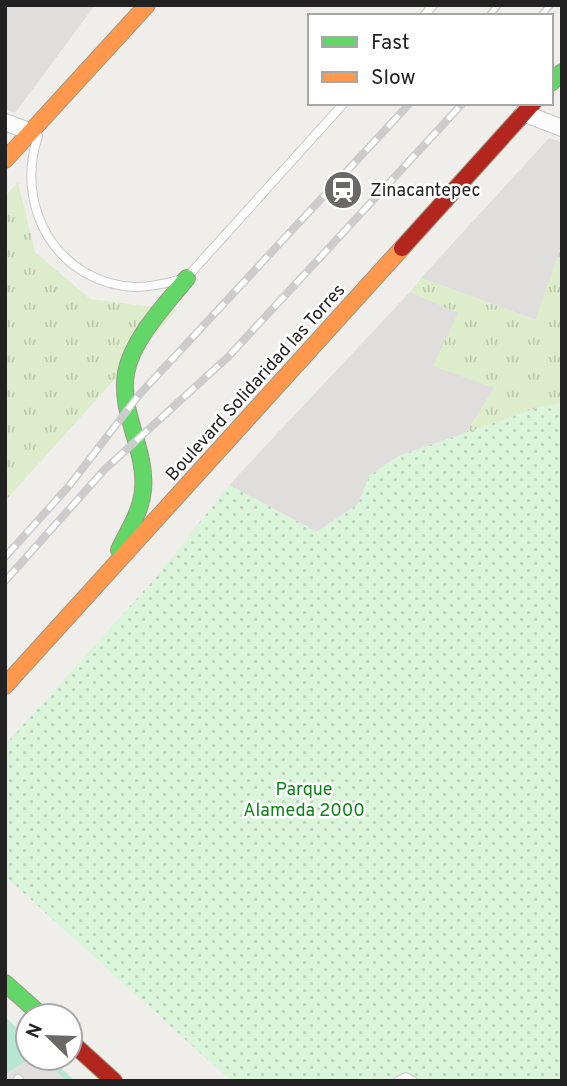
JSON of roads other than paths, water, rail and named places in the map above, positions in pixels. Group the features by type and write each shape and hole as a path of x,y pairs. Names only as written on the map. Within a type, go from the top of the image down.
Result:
{"main road":[{"path":"5,160 147,5"},
{"name":"Boulevard Solidaridad las Torres","path":"5,686 528,108"},
{"path":"107,575 137,512 143,491 144,469 126,400 125,374 134,348 187,278"},
{"path":"5,983 26,1002"},
{"path":"84,1054 114,1081"}],"street":[{"path":"528,108 562,128"},
{"path":"5,122 31,132"}],"lane":[{"path":"47,114 33,150 30,168 33,205 40,222 49,239 73,264 103,281 137,287 187,278 342,105"},
{"path":"398,1081 406,1077 413,1081"}],"railway":[{"path":"491,14 498,5"},
{"path":"543,14 550,5"},
{"path":"5,557 69,486 139,395 408,105"},
{"path":"5,581 105,469 228,357 461,105"}],"place":[{"name":"Zinacantepec","path":"343,190"}],"park label":[{"name":"Parque Alameda 2000","path":"304,799"}]}
